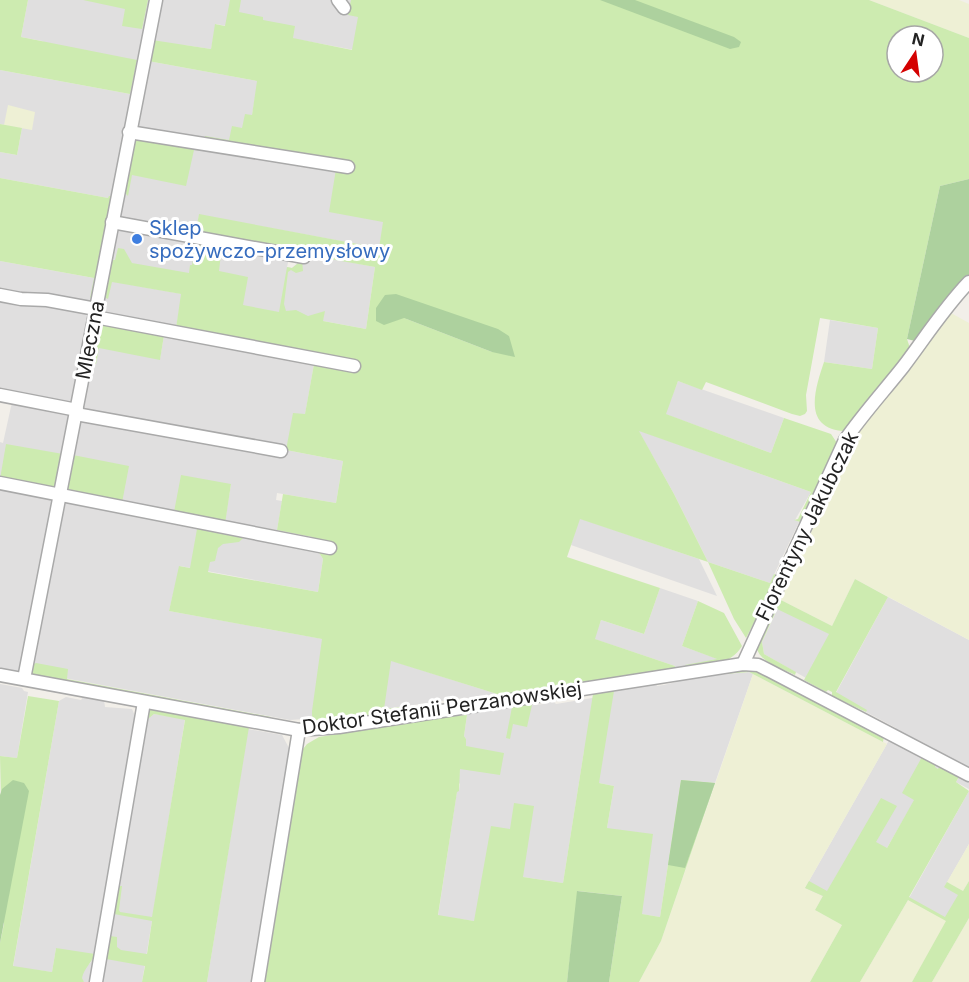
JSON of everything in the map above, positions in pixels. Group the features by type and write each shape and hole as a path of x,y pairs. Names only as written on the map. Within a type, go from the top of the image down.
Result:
{"street":[{"name":"Mleczna","path":"24,679 156,0"},
{"path":"129,132 348,167"},
{"path":"112,222 304,257"},
{"name":"Florentyny Jakubczak","path":"743,664 845,440 868,407 969,282"},
{"path":"0,296 47,300 95,313 354,366"},
{"path":"0,395 76,412 281,451"},
{"path":"0,483 330,548"},
{"path":"743,664 758,665 770,670 969,775"},
{"name":"Doktor Stefanii Perzanowskiej","path":"0,675 299,730 339,727 743,664"},
{"path":"96,982 144,702"},
{"path":"258,982 299,730"}],"shaded area":[{"path":"28,0 390,0 381,55 216,24 211,49 184,45 148,61 258,81 252,115 325,156 384,222 379,248 199,215 194,240 289,258 287,267 292,268 308,254 375,267 366,329 185,295 132,263 98,257 108,198 0,178 0,152 17,155 22,128 0,124 0,70 130,94 42,41 21,37"},
{"path":"0,261 182,294 176,328 84,311 89,318 84,334 86,336 160,359 164,335 314,364 305,415 286,450 343,461 336,503 277,493 276,500 282,501 277,530 225,521 231,484 174,512 158,509 156,521 318,551 323,559 318,592 180,566 169,611 323,639 497,694 503,708 544,704 552,700 556,704 592,698 614,691 676,682 675,666 594,639 601,620 644,634 660,588 698,601 682,646 718,659 719,675 749,672 753,674 715,783 681,780 660,917 641,914 607,828 614,786 599,783 584,751 563,883 523,877 474,921 438,916 457,791 459,791 458,782 463,749 466,746 464,736 467,715 464,698 290,720 32,672 0,670 0,442 3,443 14,393 0,390"},
{"path":"830,320 878,328 872,369 824,362"},
{"path":"678,381 784,418 771,453 665,414"},
{"path":"638,430 811,492 795,520 799,522 770,583 708,562 674,494"},
{"path":"579,518 699,559 717,596 571,545"},
{"path":"888,597 969,640 969,789 956,782 958,779 934,767 842,925 805,888 896,728 836,693"},
{"path":"778,608 830,634 806,678 764,654 762,642"},
{"path":"0,684 22,688 28,692 17,758 0,756"},
{"path":"84,696 104,700 105,707 132,709 135,716 119,814 130,817 148,719 154,714 185,719 142,982 84,982 81,978 84,969 91,962 56,948 52,972 13,967 59,701 66,697 81,700"},
{"path":"248,729 282,735 289,748 285,783 252,982 207,982"},
{"path":"969,791 969,844 945,886 961,895 947,921 908,900"}],"green space":[{"path":"0,0 28,0 21,37 137,60 130,94 0,70"},
{"path":"83,0 148,0 142,29 122,26 125,9"},
{"path":"230,0 241,0 239,12 263,17 263,20 295,26 293,38 352,50 358,17 348,15 351,0 869,0 932,24 885,24 885,84 945,84 945,29 969,38 969,179 940,186 907,339 910,348 847,431 832,429 823,424 817,416 815,395 817,384 824,362 872,369 878,328 820,318 806,395 807,411 805,414 800,416 792,414 706,382 702,390 678,381 666,414 771,453 784,418 831,434 837,443 836,453 803,523 794,520 798,519 811,492 639,431 708,562 580,519 567,557 660,588 644,634 601,620 595,639 675,666 674,671 500,697 497,694 391,661 384,709 408,706 406,712 318,724 312,716 312,711 322,639 169,611 179,566 190,568 197,529 243,538 239,542 223,544 218,548 215,561 210,562 208,572 318,592 323,559 318,551 275,544 309,549 312,537 277,530 283,494 336,503 343,461 286,450 293,413 305,414 314,364 176,328 181,294 112,282 108,299 104,297 111,260 115,260 118,248 124,249 132,263 189,273 196,244 199,242 222,246 219,271 248,277 243,305 279,312 287,267 292,268 302,260 303,271 288,272 284,304 286,311 296,310 308,316 325,311 323,321 366,329 375,267 195,235 199,214 379,248 383,222 329,212 336,169 210,148 204,151 194,150 186,186 132,175 128,196 124,192 132,145 139,129 205,139 205,136 229,140 232,126 242,128 245,114 252,115 257,81 148,61 152,40 211,49 215,24 225,26","holes":["404,318 509,336 492,352"]},
{"path":"600,0 635,0 734,37 741,42 739,47 730,49"},
{"path":"869,0 959,0 969,4 969,38 945,29 945,24 932,24"},
{"path":"8,105 35,112 32,130 4,125"},
{"path":"0,124 22,128 17,155 0,152"},
{"path":"0,178 108,198 112,196 94,293 90,298 94,278 0,261"},
{"path":"969,179 969,276 947,299 915,341 907,339 940,186"},
{"path":"396,294 498,329 509,336 515,357 492,352 404,318 384,325 376,321 376,308 385,295"},
{"path":"951,313 969,323 969,640 855,579 832,626 777,598 860,423 902,376"},
{"path":"104,324 164,335 160,360 99,348 96,364 91,363 98,329"},
{"path":"6,444 63,454 55,488 0,479"},
{"path":"73,455 129,466 122,503 68,489"},
{"path":"181,475 231,484 225,524 174,512"},
{"path":"708,562 770,583 774,574 778,576 746,638 734,619"},
{"path":"855,579 888,597 836,692 867,710 866,712 832,696 832,692 828,690 826,692 804,680 829,634 777,609 762,642 764,654 796,672 795,675 765,660 757,650 756,644 777,598 832,626"},
{"path":"698,601 724,613 742,646 737,653 725,661 687,668 685,665 717,659 682,646"},
{"path":"36,663 68,669 67,679 271,717 270,722 31,677"},
{"path":"752,668 884,736 883,742 749,672 725,674"},
{"path":"753,674 887,744 805,888 823,896 815,910 842,925 810,982 639,982 661,941"},
{"path":"626,686 628,689 614,691 599,783 614,786 607,828 653,834 642,914 660,917 681,780 715,783 661,941 639,982 609,982 622,896 578,891 567,982 261,982 300,753 307,744 319,737 467,715 464,736 466,746 504,753 500,775 460,769 459,791 457,792 438,915 474,921 491,826 510,829 514,803 534,806 523,877 563,883 593,694"},
{"path":"28,696 59,701 13,966 52,972 56,948 95,954 83,975 84,982 0,982 0,943 4,924 0,756 17,758"},
{"path":"532,705 527,727 513,724 510,739 506,738 512,707"},
{"path":"151,709 249,727 207,982 142,982 145,966 106,959 110,936 117,937 117,947 121,950 147,954 152,921 114,914 119,886 122,886 120,912 152,917 185,720 154,714 148,719 147,711"},
{"path":"922,757 936,763 935,767 938,769 941,765 960,775 956,782 969,791 909,897 945,917 958,895 944,887 947,882 963,891 969,881 969,918 932,982 912,982 946,921 908,900 860,982 810,982 842,925 815,910 823,896 805,888 809,881 827,891 881,798 897,806 876,842 887,848 914,800 902,793"},
{"path":"13,780 24,783 29,791 0,943 0,795 2,789"},
{"path":"681,780 715,783 685,868 668,865"},
{"path":"969,844 969,881 963,891 947,882"},
{"path":"577,891 622,896 609,982 567,982"},
{"path":"908,900 947,921 912,982 860,982"},
{"path":"969,918 969,982 932,982"}],"place":[{"name":"Sklep spożywczo-przemysłowy","path":"137,239"}]}
